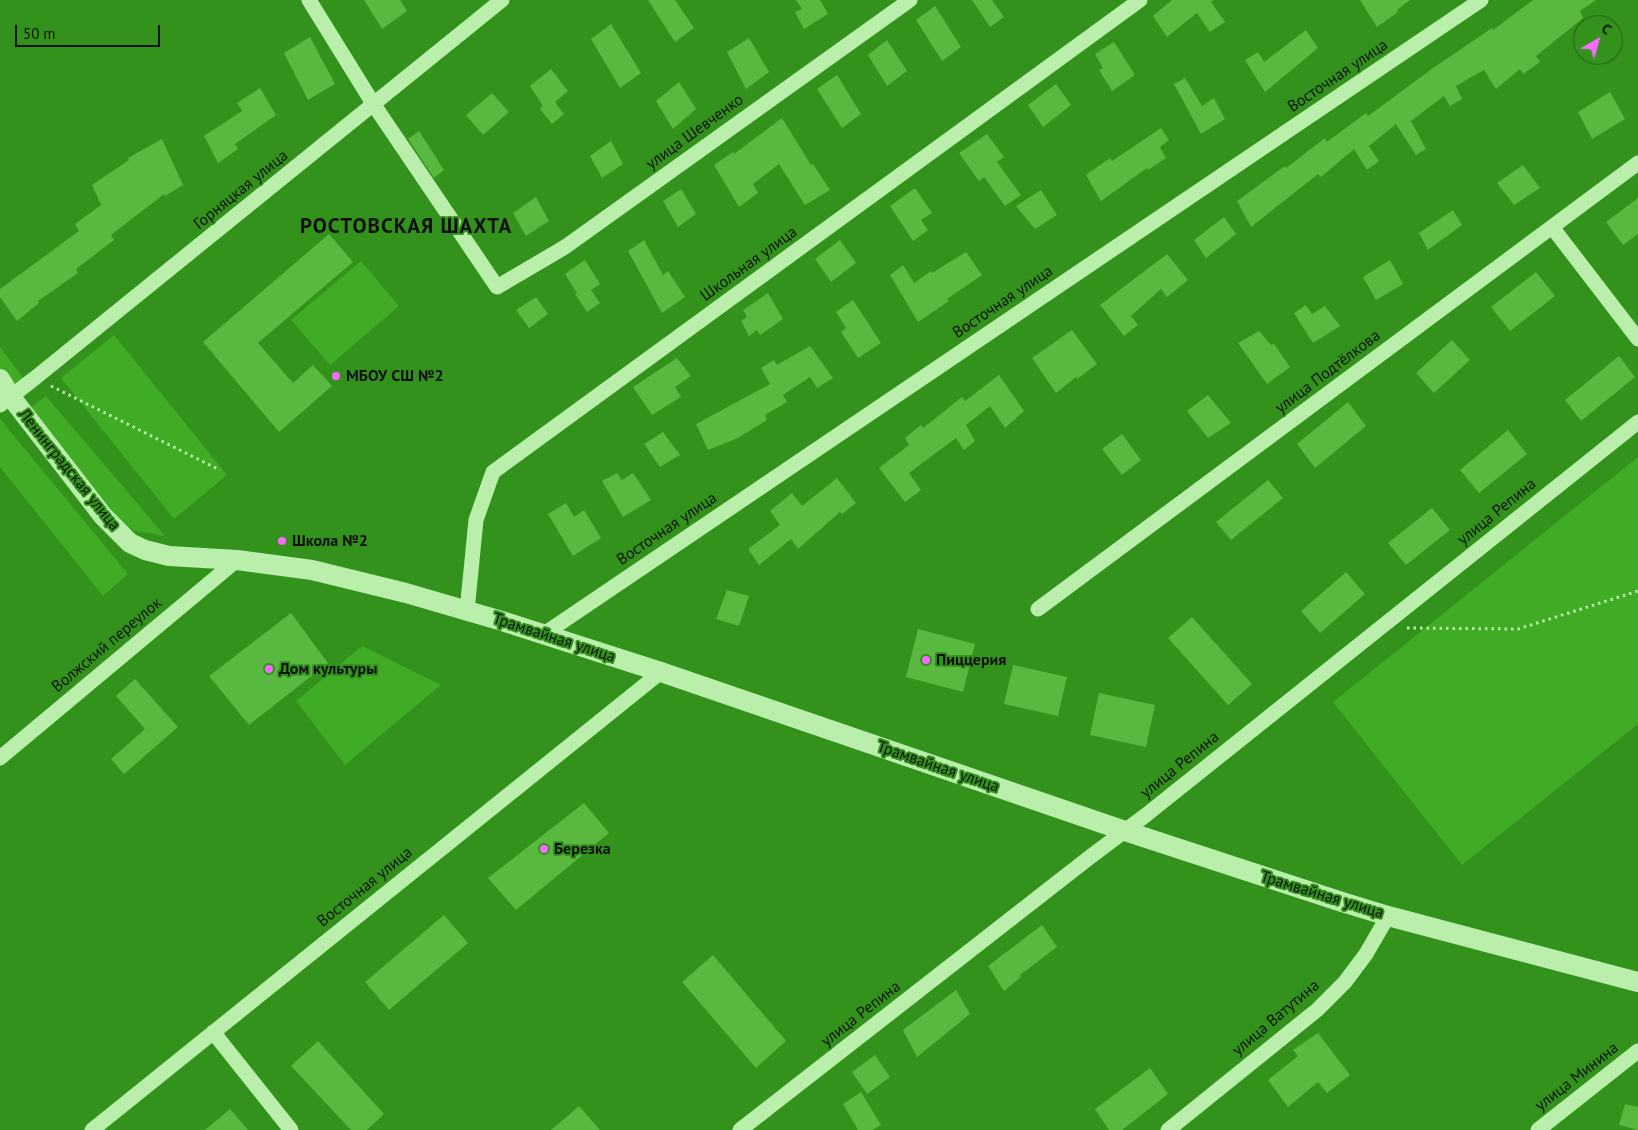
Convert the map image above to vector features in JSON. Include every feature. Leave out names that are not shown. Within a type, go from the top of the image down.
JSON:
[{"type":"street","points":[[309,0],[374,105]]},
{"type":"street","name":"Горняцкая улица","points":[[6,401],[502,0]]},
{"type":"street","name":"улица Шевченко","points":[[374,105],[497,287],[565,247],[910,0]]},
{"type":"street","name":"Школьная улица","points":[[467,610],[476,520],[493,472],[1140,0]]},
{"type":"street","name":"Восточная улица","points":[[544,634],[1481,0]]},
{"type":"street","name":"улица Подтёлкова","points":[[1038,609],[1638,163]]},
{"type":"street","points":[[1552,227],[1638,339]]},
{"type":"street","name":"Ленинградская улица","points":[[0,379],[6,401],[103,516],[130,543],[145,550],[170,556],[237,560]]},
{"type":"street","name":"улица Репина","points":[[740,1130],[1090,857],[1125,832],[1638,422]]},
{"type":"street","name":"Трамвайная улица","points":[[237,560],[312,570],[357,580],[467,610],[661,672],[1125,832],[1388,916],[1638,982]]},
{"type":"street","name":"Волжский переулок","points":[[0,758],[237,560]]},
{"type":"street","name":"Восточная улица","points":[[92,1130],[661,672]]},
{"type":"street","name":"улица Ватутина","points":[[1168,1130],[1317,1010],[1345,982],[1361,961],[1388,916]]},
{"type":"street","points":[[213,1032],[291,1130]]},
{"type":"street","name":"улица Минина","points":[[1538,1130],[1638,1051]]},
{"type":"path","points":[[35,378],[220,470]]},
{"type":"path","points":[[1380,628],[1518,629],[1638,591]]},
{"type":"green space","points":[[361,261],[399,306],[330,365],[291,320]]},
{"type":"green space","points":[[114,335],[227,475],[174,519],[61,378]]},
{"type":"green space","points":[[0,347],[25,380],[14,387],[0,369]]},
{"type":"green space","points":[[46,396],[165,536],[135,531],[114,516],[29,409]]},
{"type":"green space","points":[[0,419],[128,574],[103,596],[0,467]]},
{"type":"green space","points":[[1638,457],[1638,724],[1462,865],[1333,702]]},
{"type":"green space","points":[[362,646],[441,685],[345,765],[296,701]]},
{"type":"building","points":[[364,0],[400,0],[407,11],[382,29]]},
{"type":"building","points":[[648,0],[675,0],[694,28],[675,42]]},
{"type":"building","points":[[796,0],[820,0],[828,14],[804,29],[795,12],[802,9]]},
{"type":"building","points":[[972,0],[992,0],[1004,17],[990,27]]},
{"type":"building","points":[[1172,0],[1213,0],[1211,2],[1225,22],[1210,32],[1197,13],[1167,37],[1153,16]]},
{"type":"building","points":[[1360,0],[1410,0],[1397,10],[1398,12],[1377,27]]},
{"type":"building","points":[[1533,0],[1596,0],[1580,11],[1582,15],[1573,15],[1573,26],[1536,56],[1540,62],[1523,74],[1520,69],[1496,89],[1484,70],[1456,86],[1462,99],[1450,106],[1444,96],[1411,121],[1426,149],[1416,155],[1396,124],[1369,146],[1379,161],[1367,170],[1354,149],[1321,177],[1318,174],[1251,227],[1237,201],[1285,166],[1286,168],[1325,138],[1327,142],[1366,113],[1368,116],[1433,68],[1492,28],[1493,30]]},
{"type":"building","points":[[935,6],[961,47],[942,61],[916,20]]},
{"type":"building","points":[[611,24],[641,73],[620,88],[591,39]]},
{"type":"building","points":[[1306,30],[1318,48],[1265,92],[1245,60],[1258,52],[1264,62]]},
{"type":"building","points":[[310,37],[335,84],[308,100],[284,53]]},
{"type":"building","points":[[749,38],[769,72],[746,89],[727,52]]},
{"type":"building","points":[[887,40],[907,71],[887,86],[868,55]]},
{"type":"building","points":[[1114,42],[1135,75],[1112,91],[1099,70],[1103,68],[1095,54]]},
{"type":"building","points":[[551,69],[568,91],[555,102],[564,114],[552,124],[540,109],[543,106],[530,86]]},
{"type":"building","points":[[837,75],[861,114],[842,128],[817,89]]},
{"type":"building","points":[[1185,78],[1202,106],[1214,98],[1225,119],[1201,134],[1174,84]]},
{"type":"building","points":[[679,82],[696,109],[673,129],[656,101]]},
{"type":"building","points":[[1056,84],[1071,105],[1043,127],[1028,105]]},
{"type":"building","points":[[260,88],[276,115],[235,144],[238,149],[218,163],[204,136],[242,111],[237,103]]},
{"type":"building","points":[[1610,92],[1625,119],[1592,139],[1578,112]]},
{"type":"building","points":[[492,93],[509,112],[483,135],[466,115]]},
{"type":"building","points":[[782,118],[811,165],[813,164],[830,190],[805,205],[779,164],[753,184],[758,193],[739,207],[714,165],[733,152],[734,154]]},
{"type":"building","points":[[1161,128],[1169,140],[1160,147],[1166,158],[1148,170],[1147,168],[1101,201],[1086,175],[1110,158],[1112,161]]},
{"type":"building","points":[[419,131],[444,170],[434,178],[408,139]]},
{"type":"building","points":[[987,134],[1004,157],[997,162],[1021,195],[1005,206],[984,177],[979,181],[959,153]]},
{"type":"building","points":[[162,139],[183,185],[165,196],[164,194],[111,235],[114,240],[76,269],[78,273],[38,301],[39,303],[17,321],[0,297],[0,289],[79,231],[75,224],[101,205],[92,185],[129,160],[128,158]]},
{"type":"building","points":[[611,141],[623,164],[602,178],[590,156]]},
{"type":"building","points":[[1523,165],[1540,188],[1514,205],[1497,183]]},
{"type":"building","points":[[915,188],[932,213],[921,220],[928,230],[913,241],[890,206]]},
{"type":"building","points":[[681,189],[696,214],[678,227],[663,201]]},
{"type":"building","points":[[1041,190],[1057,215],[1035,229],[1016,206]]},
{"type":"building","points":[[536,197],[549,221],[526,236],[513,213]]},
{"type":"building","points":[[1638,198],[1638,234],[1623,245],[1606,222]]},
{"type":"building","points":[[1453,210],[1462,225],[1428,250],[1419,233]]},
{"type":"building","points":[[1224,217],[1236,234],[1206,258],[1194,240]]},
{"type":"building","points":[[329,234],[353,262],[258,343],[293,383],[313,365],[332,386],[279,432],[203,342]]},
{"type":"building","points":[[644,240],[663,275],[668,271],[685,297],[662,313],[628,251]]},
{"type":"building","points":[[840,240],[856,263],[831,282],[815,259]]},
{"type":"building","points":[[966,252],[982,275],[918,322],[890,275],[903,265],[914,283],[931,271],[932,273]]},
{"type":"building","points":[[1167,254],[1188,280],[1167,297],[1161,289],[1131,316],[1138,325],[1124,336],[1100,305]]},
{"type":"building","points":[[585,260],[600,284],[591,290],[600,303],[587,312],[565,274]]},
{"type":"building","points":[[1390,260],[1403,284],[1376,300],[1363,277]]},
{"type":"building","points":[[1536,272],[1555,296],[1510,331],[1491,307]]},
{"type":"building","points":[[768,293],[783,319],[760,335],[757,330],[749,336],[741,321],[747,317],[743,310]]},
{"type":"building","points":[[536,297],[548,314],[529,328],[516,310]]},
{"type":"building","points":[[853,300],[881,343],[858,358],[841,332],[846,328],[836,312]]},
{"type":"building","points":[[1306,305],[1312,314],[1325,306],[1340,326],[1313,343],[1294,313]]},
{"type":"building","points":[[1072,330],[1097,364],[1077,379],[1076,377],[1056,393],[1032,358]]},
{"type":"building","points":[[1259,331],[1271,345],[1274,344],[1290,367],[1267,384],[1238,343]]},
{"type":"building","points":[[1452,340],[1470,360],[1434,393],[1416,373]]},
{"type":"building","points":[[810,346],[833,378],[817,388],[810,377],[783,395],[787,402],[765,415],[767,420],[738,438],[708,450],[696,424],[770,384],[761,368],[774,360],[777,365]]},
{"type":"building","points":[[1619,356],[1635,377],[1581,421],[1565,400]]},
{"type":"building","points":[[677,358],[691,376],[675,387],[681,397],[652,415],[633,387]]},
{"type":"building","points":[[999,375],[1024,411],[1005,428],[990,406],[966,425],[975,441],[964,450],[956,438],[909,473],[921,490],[905,502],[879,468],[909,445],[905,438],[921,425],[923,428],[962,397],[965,401]]},
{"type":"building","points":[[1208,395],[1231,423],[1208,438],[1187,411]]},
{"type":"building","points":[[1348,402],[1366,426],[1315,468],[1297,444]]},
{"type":"building","points":[[1508,430],[1527,454],[1479,493],[1460,470]]},
{"type":"building","points":[[663,432],[680,455],[660,467],[644,444]]},
{"type":"building","points":[[1122,434],[1141,460],[1122,475],[1102,449]]},
{"type":"building","points":[[617,473],[622,480],[633,473],[651,500],[623,517],[602,481]]},
{"type":"building","points":[[837,478],[856,503],[842,514],[840,512],[798,549],[791,539],[759,565],[748,549],[780,525],[770,511],[792,493],[802,506]]},
{"type":"building","points":[[1268,480],[1283,498],[1231,540],[1216,522]]},
{"type":"building","points":[[566,503],[574,517],[584,510],[601,538],[573,556],[548,514]]},
{"type":"building","points":[[1432,508],[1450,530],[1406,565],[1388,543]]},
{"type":"building","points":[[1346,572],[1365,594],[1320,633],[1301,611]]},
{"type":"building","points":[[727,590],[749,596],[739,626],[716,619]]},
{"type":"building","name":"Дом культуры","points":[[291,613],[328,663],[249,725],[209,676]]},
{"type":"building","points":[[1192,617],[1252,684],[1228,705],[1168,638]]},
{"type":"building","points":[[918,629],[975,644],[963,692],[906,677]]},
{"type":"building","points":[[1013,665],[1067,677],[1058,716],[1004,704]]},
{"type":"building","points":[[135,679],[178,727],[124,774],[111,759],[145,729],[116,696]]},
{"type":"building","points":[[1099,693],[1155,705],[1146,747],[1090,735]]},
{"type":"building","points":[[584,803],[609,833],[516,910],[488,878]]},
{"type":"building","points":[[444,915],[468,943],[389,1010],[365,982]]},
{"type":"building","points":[[1042,925],[1057,947],[1020,975],[1021,977],[1004,991],[988,966]]},
{"type":"building","points":[[713,955],[786,1041],[756,1068],[682,982]]},
{"type":"building","points":[[956,990],[970,1014],[917,1057],[903,1030]]},
{"type":"building","points":[[1318,1033],[1350,1075],[1327,1093],[1318,1082],[1288,1107],[1268,1080],[1298,1056],[1293,1050]]},
{"type":"building","points":[[318,1041],[384,1114],[367,1130],[351,1130],[291,1066]]},
{"type":"building","points":[[875,1055],[890,1077],[867,1094],[852,1072]]},
{"type":"building","points":[[1150,1068],[1168,1094],[1122,1130],[1109,1130],[1095,1109]]},
{"type":"building","points":[[861,1092],[881,1125],[872,1130],[858,1130],[843,1104]]},
{"type":"building","points":[[1625,1104],[1638,1107],[1638,1130],[1619,1125]]},
{"type":"building","points":[[579,1106],[600,1130],[551,1130]]},
{"type":"building","points":[[230,1109],[248,1130],[205,1130]]},
{"type":"place","name":"МБОУ СШ №2","points":[[336,376]]},
{"type":"place","name":"Школа №2","points":[[282,541]]},
{"type":"place","name":"Пиццерия","points":[[926,660]]},
{"type":"place","name":"Дом культуры","points":[[269,669]]},
{"type":"place","name":"Березка","points":[[544,849]]},
{"type":"district","name":"РОСТОВСКАЯ ШАХТА","points":[[406,227]]}]
